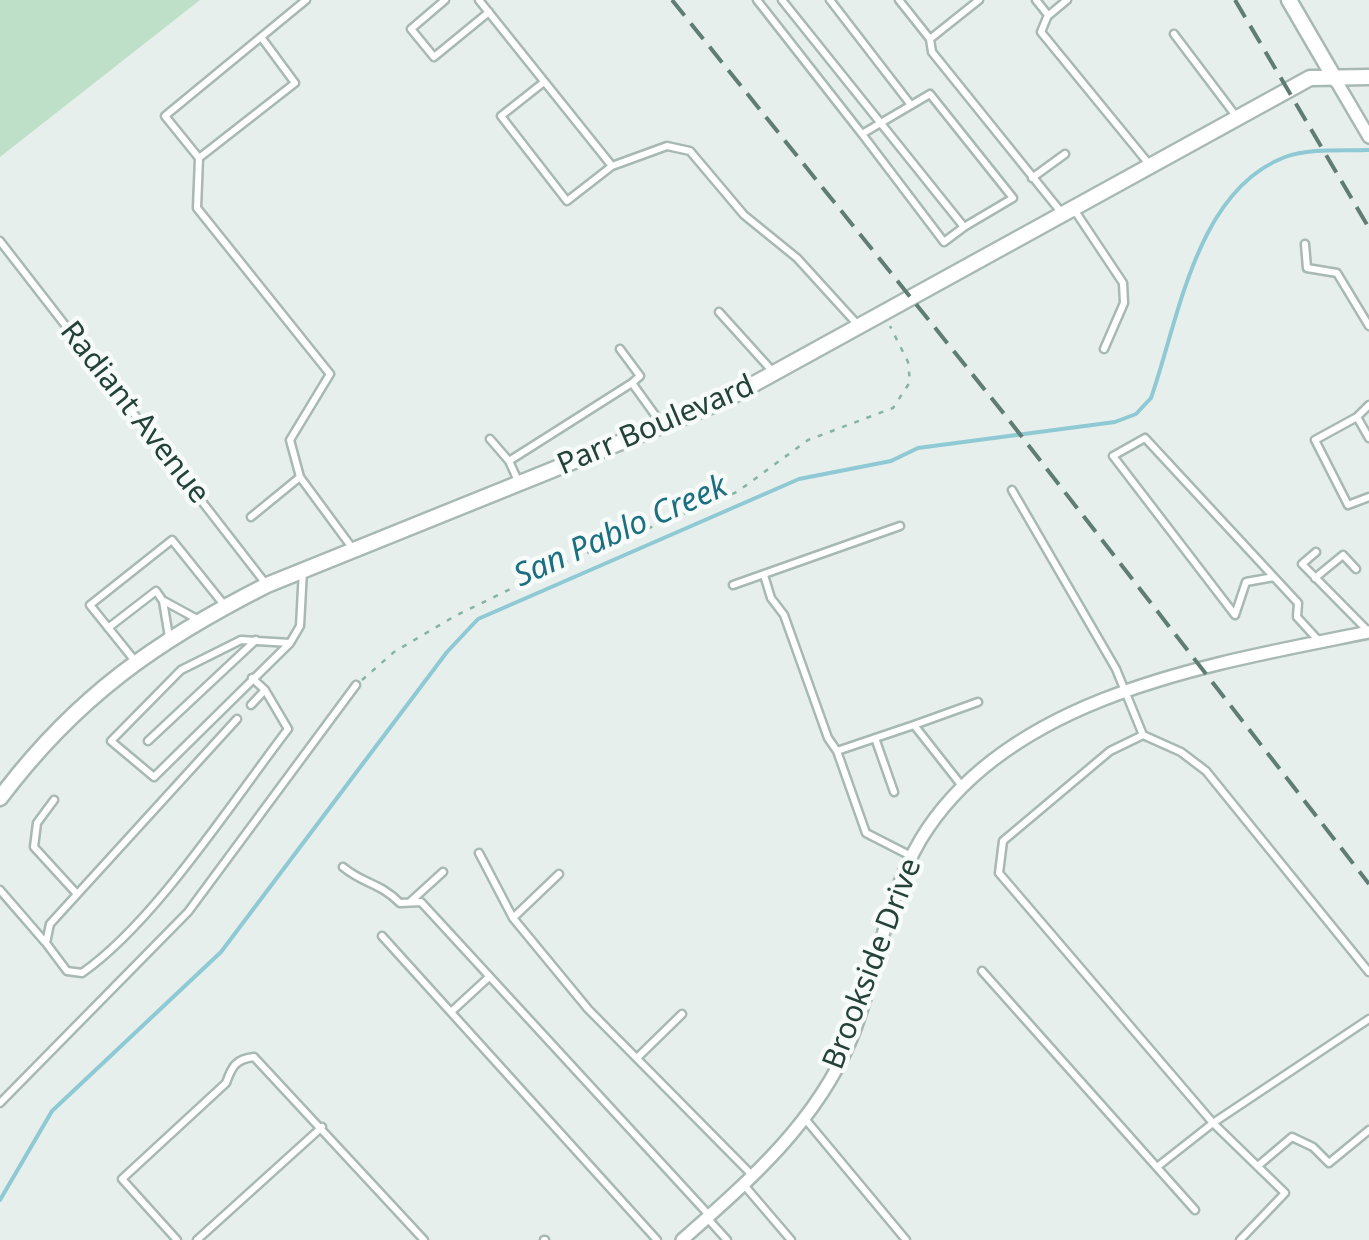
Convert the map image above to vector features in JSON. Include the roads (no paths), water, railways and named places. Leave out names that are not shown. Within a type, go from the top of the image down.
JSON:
[{"type":"street","points":[[1289,0],[1369,137]]},
{"type":"street","name":"Parr Boulevard","points":[[0,798],[64,721],[135,660],[224,606],[303,570],[664,428],[775,374],[1310,78],[1369,77]]},
{"type":"street","name":"Brookside Drive","points":[[682,1240],[749,1181],[806,1120],[852,1038],[892,902],[912,856],[962,786],[1010,745],[1037,730],[1128,694],[1207,665],[1369,632]]},
{"type":"lane","points":[[306,0],[165,116],[199,158],[197,208],[330,374],[290,440],[300,477],[354,550]]},
{"type":"lane","points":[[445,0],[411,28],[434,57],[489,12]]},
{"type":"lane","points":[[479,0],[612,166]]},
{"type":"lane","points":[[757,0],[944,242],[1013,198],[930,94],[862,134]]},
{"type":"lane","points":[[782,0],[964,227]]},
{"type":"lane","points":[[830,0],[911,105]]},
{"type":"lane","points":[[899,0],[930,39],[932,52],[1032,178],[1067,210],[1123,283],[1124,302],[1104,349]]},
{"type":"lane","points":[[930,39],[979,0]]},
{"type":"lane","points":[[1036,0],[1048,15]]},
{"type":"lane","points":[[1067,0],[1048,15],[1041,32],[1150,165]]},
{"type":"lane","points":[[1174,34],[1237,117]]},
{"type":"lane","points":[[199,158],[295,82],[262,37]]},
{"type":"lane","points":[[544,82],[501,116],[567,201],[612,166],[666,146],[690,151],[744,214],[798,258],[859,326]]},
{"type":"lane","points":[[1032,178],[1065,154]]},
{"type":"lane","name":"Radiant Avenue","points":[[0,240],[267,585]]},
{"type":"lane","points":[[1305,244],[1307,268],[1336,274],[1369,326]]},
{"type":"lane","points":[[719,312],[775,374]]},
{"type":"lane","points":[[509,461],[640,376],[620,349]]},
{"type":"lane","points":[[632,382],[664,428]]},
{"type":"lane","points":[[1369,406],[1358,417],[1315,440],[1348,505],[1369,498]]},
{"type":"lane","points":[[1358,417],[1369,438]]},
{"type":"lane","points":[[1274,578],[1246,582],[1235,615],[1112,456],[1146,438],[1298,604],[1297,617],[1320,642]]},
{"type":"lane","points":[[490,439],[509,461],[519,483]]},
{"type":"lane","points":[[251,517],[300,477]]},
{"type":"lane","points":[[1012,490],[1128,694],[1143,735],[1181,752],[1206,771],[1369,972]]},
{"type":"lane","points":[[733,585],[900,526]]},
{"type":"lane","points":[[135,660],[90,605],[172,540],[224,606]]},
{"type":"lane","points":[[1316,552],[1302,564],[1369,632]]},
{"type":"lane","points":[[1315,578],[1342,554],[1356,569]]},
{"type":"lane","points":[[290,643],[241,640],[181,670],[112,741],[154,777],[290,643],[300,626],[303,570]]},
{"type":"lane","points":[[764,575],[771,598],[784,615],[866,833],[912,856]]},
{"type":"lane","points":[[108,628],[156,591],[163,600],[199,620]]},
{"type":"lane","points":[[163,600],[169,638]]},
{"type":"lane","points":[[148,741],[257,639]]},
{"type":"lane","points":[[0,890],[67,971],[82,973],[98,962],[172,882],[288,729],[265,690],[252,678]]},
{"type":"lane","points":[[0,1103],[188,912],[356,685]]},
{"type":"lane","points":[[251,705],[265,690]]},
{"type":"lane","points":[[837,751],[978,702]]},
{"type":"lane","points":[[46,943],[50,924],[237,720]]},
{"type":"lane","points":[[914,725],[962,786]]},
{"type":"lane","points":[[1143,735],[1110,751],[1004,841],[998,873],[1213,1123],[1285,1193],[1240,1240]]},
{"type":"lane","points":[[875,738],[894,792]]},
{"type":"lane","points":[[54,800],[38,824],[34,847],[77,894]]},
{"type":"lane","points":[[479,853],[512,918],[588,1009],[749,1181],[791,1240]]},
{"type":"lane","points":[[343,868],[358,880],[382,886],[400,904],[420,902],[727,1240]]},
{"type":"lane","points":[[409,903],[442,872]]},
{"type":"lane","points":[[512,918],[559,874]]},
{"type":"lane","points":[[382,936],[657,1240]]},
{"type":"lane","points":[[982,971],[1196,1210]]},
{"type":"lane","points":[[451,1012],[489,976]]},
{"type":"lane","points":[[637,1058],[682,1014]]},
{"type":"lane","points":[[1156,1167],[1213,1123],[1369,1019]]},
{"type":"lane","points":[[177,1240],[122,1179],[226,1083],[232,1067],[242,1058],[254,1057],[424,1240]]},
{"type":"lane","points":[[806,1120],[906,1240]]},
{"type":"lane","points":[[197,1240],[322,1127]]},
{"type":"lane","points":[[1259,1166],[1292,1137],[1313,1147],[1329,1164],[1369,1130]]},
{"type":"waterway","name":"San Pablo Creek","points":[[0,1200],[52,1111],[221,952],[447,652],[478,619],[799,479],[891,461],[918,448],[1115,422],[1136,414],[1151,398],[1195,260],[1230,198],[1255,174],[1285,157],[1315,151],[1369,150]]},
{"type":"railway","points":[[672,0],[1005,415],[1369,884]]},
{"type":"railway","points":[[1235,0],[1369,228]]}]
